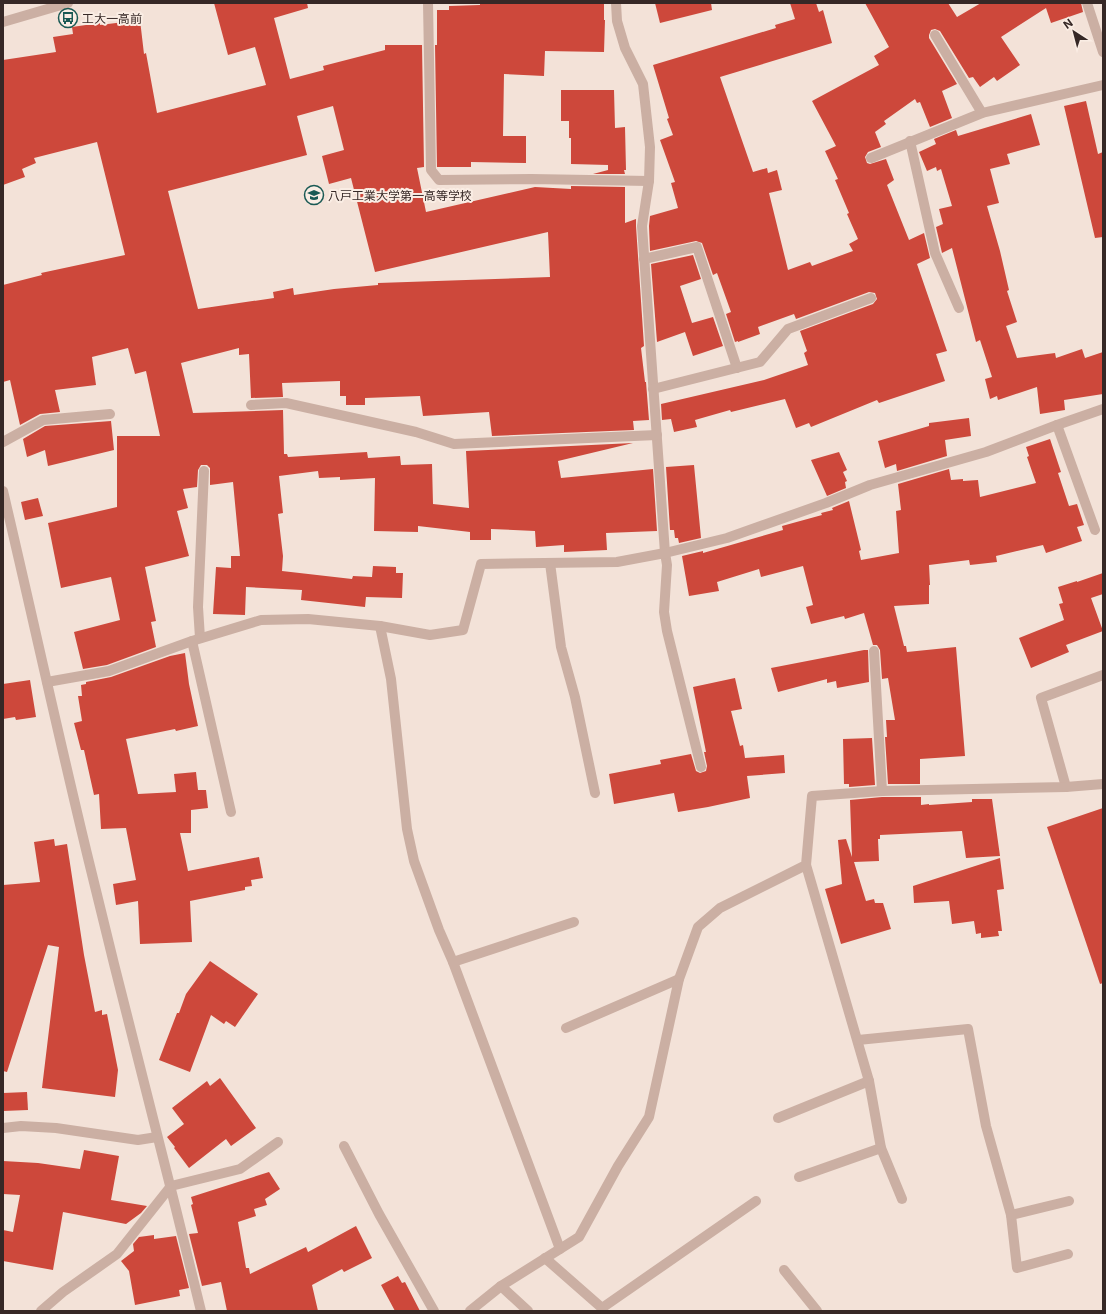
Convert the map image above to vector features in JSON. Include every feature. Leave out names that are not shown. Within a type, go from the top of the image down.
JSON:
[{"type":"street","points":[[3,22],[68,3]]},
{"type":"street","points":[[428,3],[431,170],[439,180],[531,179],[649,181]]},
{"type":"street","points":[[616,3],[618,22],[625,48],[643,84],[650,147],[649,181],[642,226],[667,565],[664,612],[667,631],[701,767]]},
{"type":"street","points":[[1087,3],[1103,52]]},
{"type":"street","points":[[935,35],[982,112]]},
{"type":"street","points":[[871,158],[982,112],[1103,86]]},
{"type":"street","points":[[910,141],[935,253],[959,308]]},
{"type":"street","points":[[644,259],[697,247],[738,368]]},
{"type":"street","points":[[654,389],[760,362],[788,329],[871,298]]},
{"type":"street","points":[[251,405],[286,403],[416,432],[454,444],[657,435]]},
{"type":"street","points":[[47,682],[110,671],[196,640],[261,620],[308,619],[380,626],[430,635],[463,630],[481,564],[617,562],[665,553],[727,538],[826,504],[870,485],[986,452],[1103,409]]},
{"type":"street","points":[[3,442],[43,420],[110,414]]},
{"type":"street","points":[[1057,425],[1095,530]]},
{"type":"street","points":[[204,471],[196,640],[231,812]]},
{"type":"street","points":[[3,490],[89,863],[157,1137],[171,1186],[201,1311]]},
{"type":"street","points":[[550,563],[561,647],[575,697],[595,793]]},
{"type":"street","points":[[380,626],[391,679],[407,829],[414,861],[560,1249]]},
{"type":"street","points":[[874,651],[882,791]]},
{"type":"street","points":[[1066,787],[1041,698],[1103,675]]},
{"type":"street","points":[[902,1199],[881,1148],[869,1081],[806,865],[812,796],[882,791],[1066,787],[1103,784]]},
{"type":"street","points":[[470,1311],[501,1286],[579,1237],[618,1166],[649,1117],[679,980],[698,927],[720,908],[806,865]]},
{"type":"street","points":[[453,962],[574,922]]},
{"type":"street","points":[[566,1028],[679,980]]},
{"type":"street","points":[[858,1040],[968,1029],[986,1126],[1011,1215],[1017,1268],[1068,1254]]},
{"type":"street","points":[[778,1118],[869,1081]]},
{"type":"street","points":[[3,1128],[21,1126],[49,1128],[138,1140],[157,1137]]},
{"type":"street","points":[[41,1311],[63,1292],[117,1254],[171,1186],[240,1169],[278,1142]]},
{"type":"street","points":[[344,1146],[379,1214],[434,1311]]},
{"type":"street","points":[[799,1178],[881,1148]]},
{"type":"street","points":[[545,1258],[602,1308],[756,1201]]},
{"type":"street","points":[[1011,1215],[1069,1201]]},
{"type":"street","points":[[784,1270],[817,1311]]},
{"type":"street","points":[[501,1286],[528,1311]]},
{"type":"building","points":[[214,3],[307,3],[308,8],[274,18],[290,79],[324,70],[323,66],[385,50],[385,45],[422,45],[424,167],[417,168],[426,212],[535,187],[571,189],[571,186],[625,187],[625,223],[636,219],[644,346],[641,348],[646,382],[649,420],[633,421],[634,430],[492,436],[489,412],[423,416],[420,396],[365,398],[365,405],[346,405],[346,396],[340,396],[340,381],[282,383],[283,397],[251,398],[249,354],[239,355],[239,348],[181,363],[193,413],[283,410],[284,454],[287,454],[288,457],[367,452],[368,458],[400,456],[401,465],[432,464],[433,504],[469,508],[466,451],[633,443],[558,461],[561,478],[653,469],[657,531],[606,533],[607,550],[564,552],[564,545],[536,547],[535,531],[491,529],[491,540],[470,540],[470,532],[418,526],[418,532],[374,531],[375,478],[340,480],[340,477],[319,478],[318,471],[279,476],[283,513],[278,514],[283,556],[282,571],[352,579],[353,576],[372,577],[373,566],[396,567],[396,573],[403,573],[402,598],[366,597],[365,607],[301,600],[302,590],[246,587],[245,615],[213,614],[216,567],[231,568],[231,556],[240,556],[233,482],[210,485],[210,468],[207,465],[201,465],[198,470],[197,487],[183,489],[188,508],[177,511],[189,556],[145,567],[156,621],[151,622],[156,647],[107,665],[83,669],[74,632],[120,620],[111,577],[61,588],[48,523],[117,507],[117,436],[160,436],[146,371],[135,374],[128,348],[92,357],[96,385],[55,390],[60,412],[40,414],[20,425],[10,380],[3,382],[3,285],[42,275],[41,273],[125,255],[97,142],[34,158],[36,163],[22,169],[25,177],[3,185],[3,60],[56,52],[53,37],[73,34],[72,27],[140,20],[144,54],[146,53],[157,113],[266,85],[255,47],[228,55]],"holes":[[[333,106],[344,150],[322,156],[329,184],[351,178],[375,272],[548,232],[550,277],[378,283],[378,285],[334,289],[294,295],[293,288],[273,292],[274,298],[198,309],[168,191],[307,155],[297,116]]]},
{"type":"building","points":[[480,3],[604,3],[604,52],[545,51],[544,76],[504,74],[503,136],[526,136],[526,163],[471,162],[471,167],[437,167],[435,45],[437,45],[437,10],[449,10],[449,6],[480,5]]},
{"type":"building","points":[[655,3],[711,3],[712,10],[660,23]]},
{"type":"building","points":[[790,3],[816,3],[819,12],[823,10],[832,43],[720,77],[753,172],[767,168],[768,173],[777,170],[782,190],[769,193],[788,270],[810,262],[812,266],[853,251],[849,244],[858,239],[835,180],[838,179],[825,151],[836,146],[812,101],[879,65],[874,56],[889,47],[865,3],[948,3],[957,17],[981,3],[1081,3],[1083,12],[1051,23],[1046,8],[1001,37],[1020,65],[997,81],[994,77],[980,87],[973,77],[969,78],[940,31],[935,29],[931,30],[929,38],[957,84],[942,91],[952,118],[930,127],[920,102],[917,103],[915,99],[884,121],[886,124],[875,132],[881,147],[868,152],[865,157],[867,163],[870,164],[886,159],[894,180],[887,185],[909,240],[924,233],[930,258],[917,264],[947,351],[936,354],[945,381],[879,403],[877,400],[811,427],[809,423],[796,428],[785,399],[731,412],[730,410],[695,420],[697,427],[674,432],[671,419],[662,420],[661,404],[764,380],[808,365],[804,353],[807,351],[800,331],[873,304],[877,299],[875,293],[869,292],[796,319],[794,314],[758,327],[760,334],[735,342],[726,314],[731,312],[717,273],[713,275],[702,243],[696,241],[650,251],[650,216],[678,208],[671,183],[675,182],[660,140],[673,135],[667,119],[669,118],[653,65],[776,28],[775,25],[795,19]]},
{"type":"building","points":[[561,90],[614,90],[615,128],[625,127],[625,174],[593,174],[608,170],[608,165],[571,164],[571,138],[569,138],[569,121],[561,121]]},
{"type":"building","points":[[1086,101],[1098,154],[1103,152],[1103,237],[1095,238],[1064,106]]},
{"type":"building","points":[[1031,114],[1040,145],[1007,154],[1010,164],[990,169],[999,203],[987,206],[1000,251],[1009,290],[1007,291],[1017,322],[1006,326],[1017,358],[1055,353],[1056,358],[1082,349],[1085,358],[1103,352],[1103,394],[1064,400],[1065,410],[1040,414],[1037,387],[998,400],[997,396],[990,399],[985,379],[992,377],[980,340],[976,342],[952,248],[942,253],[936,227],[943,224],[939,209],[952,206],[941,169],[937,171],[936,167],[927,171],[919,152],[936,144],[934,139],[956,130],[958,136]]},
{"type":"building","points":[[693,255],[701,279],[680,286],[692,323],[713,317],[723,346],[693,356],[685,332],[657,342],[651,264]]},
{"type":"building","points":[[969,418],[971,436],[945,440],[947,456],[897,471],[896,464],[885,468],[878,441],[929,426],[929,423]]},
{"type":"building","points":[[111,421],[114,450],[48,466],[45,450],[27,457],[23,439],[45,426]]},
{"type":"building","points":[[1050,439],[1061,472],[1058,473],[1069,506],[1077,504],[1084,525],[1077,527],[1082,541],[1046,553],[1043,545],[996,556],[997,562],[970,565],[969,560],[929,565],[929,604],[894,606],[904,646],[906,646],[907,652],[956,647],[965,756],[920,759],[920,784],[888,784],[885,737],[887,737],[886,720],[895,720],[888,678],[882,679],[880,650],[877,645],[873,645],[864,613],[845,619],[844,616],[811,624],[806,607],[813,605],[803,566],[761,577],[759,569],[717,582],[719,591],[689,596],[682,556],[703,551],[703,553],[783,530],[782,526],[822,515],[821,513],[833,510],[832,508],[849,501],[861,550],[859,551],[861,560],[899,553],[896,511],[901,510],[898,484],[949,469],[951,480],[978,480],[980,497],[1036,483],[1027,457],[1029,456],[1026,447]]},
{"type":"building","points":[[839,452],[847,470],[843,472],[847,481],[845,482],[846,488],[827,496],[811,460]]},
{"type":"building","points":[[694,465],[701,538],[679,543],[678,538],[675,538],[674,530],[670,530],[666,467]]},
{"type":"building","points":[[38,498],[43,516],[25,520],[21,502]]},
{"type":"building","points":[[1103,573],[1103,594],[1091,598],[1103,631],[1066,645],[1069,652],[1031,668],[1019,638],[1064,620],[1059,604],[1063,603],[1058,587]]},
{"type":"building","points":[[868,650],[869,682],[837,688],[836,681],[827,683],[827,679],[778,692],[771,668]]},
{"type":"building","points":[[185,653],[189,684],[198,726],[126,739],[138,794],[176,792],[174,774],[196,772],[198,790],[206,790],[208,808],[191,810],[191,833],[180,833],[188,871],[259,857],[263,878],[251,880],[252,886],[245,887],[245,890],[190,901],[192,942],[140,944],[138,901],[116,905],[113,884],[136,880],[126,828],[101,829],[99,794],[94,795],[84,750],[81,750],[74,723],[82,721],[78,696],[82,696],[81,685],[86,684],[86,682],[111,677],[170,656]]},
{"type":"building","points":[[735,678],[742,709],[731,711],[740,746],[743,745],[745,758],[784,755],[785,773],[747,776],[750,798],[708,807],[678,812],[674,793],[614,804],[609,774],[661,764],[660,760],[691,754],[696,771],[700,773],[706,771],[707,766],[704,752],[706,752],[693,687]]},
{"type":"building","points":[[30,680],[36,717],[16,720],[15,717],[3,719],[3,684]]},
{"type":"building","points":[[872,738],[875,785],[849,787],[849,784],[844,784],[843,739]]},
{"type":"building","points":[[882,797],[921,797],[921,805],[972,802],[972,799],[992,799],[1000,856],[966,858],[962,831],[880,835],[880,839],[878,839],[879,861],[854,862],[866,901],[874,899],[875,903],[883,903],[891,929],[841,944],[825,889],[842,884],[838,840],[846,839],[852,857],[850,800]]},
{"type":"building","points":[[1103,808],[1103,983],[1100,984],[1047,827]]},
{"type":"building","points":[[54,839],[55,846],[67,844],[84,955],[95,1012],[102,1010],[102,1015],[107,1014],[118,1070],[115,1097],[42,1088],[59,947],[48,945],[7,1072],[3,1071],[3,885],[40,882],[34,842]]},
{"type":"building","points":[[1000,858],[1004,889],[997,890],[1002,931],[998,931],[999,936],[981,938],[981,933],[976,934],[974,921],[952,924],[949,901],[914,903],[913,886]]},
{"type":"building","points":[[210,961],[258,994],[235,1027],[226,1021],[224,1024],[211,1015],[190,1072],[159,1060],[186,994]]},
{"type":"building","points":[[220,1078],[256,1128],[231,1146],[226,1139],[189,1168],[167,1137],[184,1124],[172,1108],[207,1081],[210,1086]]},
{"type":"building","points":[[27,1092],[28,1110],[3,1111],[3,1093]]},
{"type":"building","points":[[84,1150],[119,1156],[111,1200],[147,1206],[141,1213],[126,1224],[63,1212],[53,1270],[3,1261],[3,1230],[13,1232],[20,1195],[3,1194],[3,1161],[38,1163],[80,1169]]},
{"type":"building","points":[[269,1172],[280,1189],[265,1199],[267,1205],[254,1209],[256,1216],[238,1222],[246,1268],[249,1268],[250,1274],[306,1247],[308,1252],[356,1226],[372,1258],[344,1272],[342,1269],[312,1285],[318,1311],[227,1311],[221,1282],[202,1286],[189,1234],[198,1233],[191,1205],[193,1204],[191,1197]]},
{"type":"building","points":[[154,1235],[154,1239],[176,1236],[189,1288],[179,1290],[180,1296],[135,1305],[129,1271],[121,1261],[134,1251],[133,1244],[139,1237]]},
{"type":"building","points":[[398,1276],[402,1283],[405,1282],[420,1311],[395,1311],[381,1285]]},
{"type":"place","name":"工大一高前","points":[[68,18]]},
{"type":"place","name":"八戸工業大学第一高等学校","points":[[314,195]]}]
